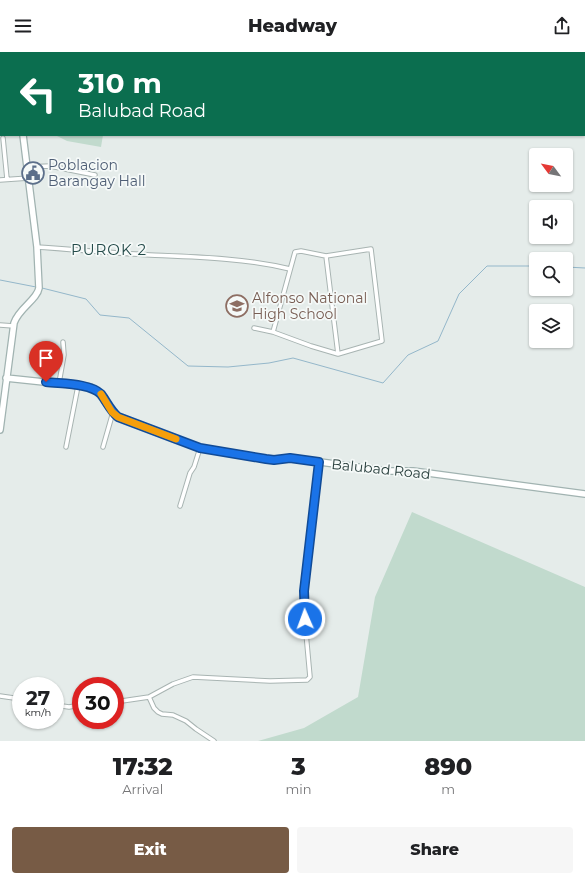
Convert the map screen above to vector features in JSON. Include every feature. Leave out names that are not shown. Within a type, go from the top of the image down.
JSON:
[{"type":"street","points":[[0,429],[14,326],[18,313],[37,294],[39,288],[37,247],[23,136]]},
{"type":"street","points":[[3,138],[7,179]]},
{"type":"street","points":[[28,167],[50,166],[95,175]]},
{"type":"street","points":[[0,180],[29,178]]},
{"type":"street","points":[[37,247],[102,253],[218,259],[268,264],[290,269]]},
{"type":"street","points":[[254,328],[273,332],[338,354],[382,341],[370,249],[326,256],[298,251],[294,255],[273,332]]},
{"type":"street","points":[[326,256],[338,354]]},
{"type":"street","points":[[0,325],[14,326]]},
{"type":"street","points":[[59,384],[64,355],[63,342]]},
{"type":"street","name":"Balubad Road","points":[[6,378],[91,387],[100,394],[112,412],[125,420],[145,426],[200,448],[274,460],[290,458],[388,471],[413,471],[585,494]]},
{"type":"street","points":[[66,447],[78,386]]},
{"type":"street","points":[[103,447],[112,412]]},
{"type":"street","points":[[180,506],[190,473],[194,467],[200,448]]},
{"type":"street","points":[[124,701],[149,697],[173,684],[193,677],[307,680],[310,677],[304,591],[319,462]]},
{"type":"street","points":[[0,696],[12,698]]},
{"type":"street","points":[[149,697],[154,708],[158,712],[173,715],[186,720],[214,741]]},
{"type":"green space","points":[[57,136],[103,136],[101,147],[67,141]]},
{"type":"green space","points":[[412,512],[585,587],[585,741],[258,741],[304,728],[358,697],[375,597]]},
{"type":"waterway","points":[[42,288],[86,299],[100,315],[129,318],[188,366],[228,367],[269,363],[293,358],[383,383],[408,355],[438,341],[459,294],[487,266],[529,266]]},
{"type":"waterway","points":[[573,267],[585,268]]},
{"type":"waterway","points":[[0,280],[36,287]]},
{"type":"slow traffic","points":[[101,394],[112,412],[118,417],[176,439]]},
{"type":"place","name":"Poblacion Barangay Hall","points":[[33,173]]},
{"type":"place","name":"Alfonso National High School","points":[[237,306]]},
{"type":"district","name":"PUROK 2","points":[[109,249]]},
{"type":"route","points":[[46,382],[91,387],[100,394],[112,412],[118,417],[210,451],[234,453],[274,460],[290,458],[319,462],[317,491],[304,591],[305,619]]}]
